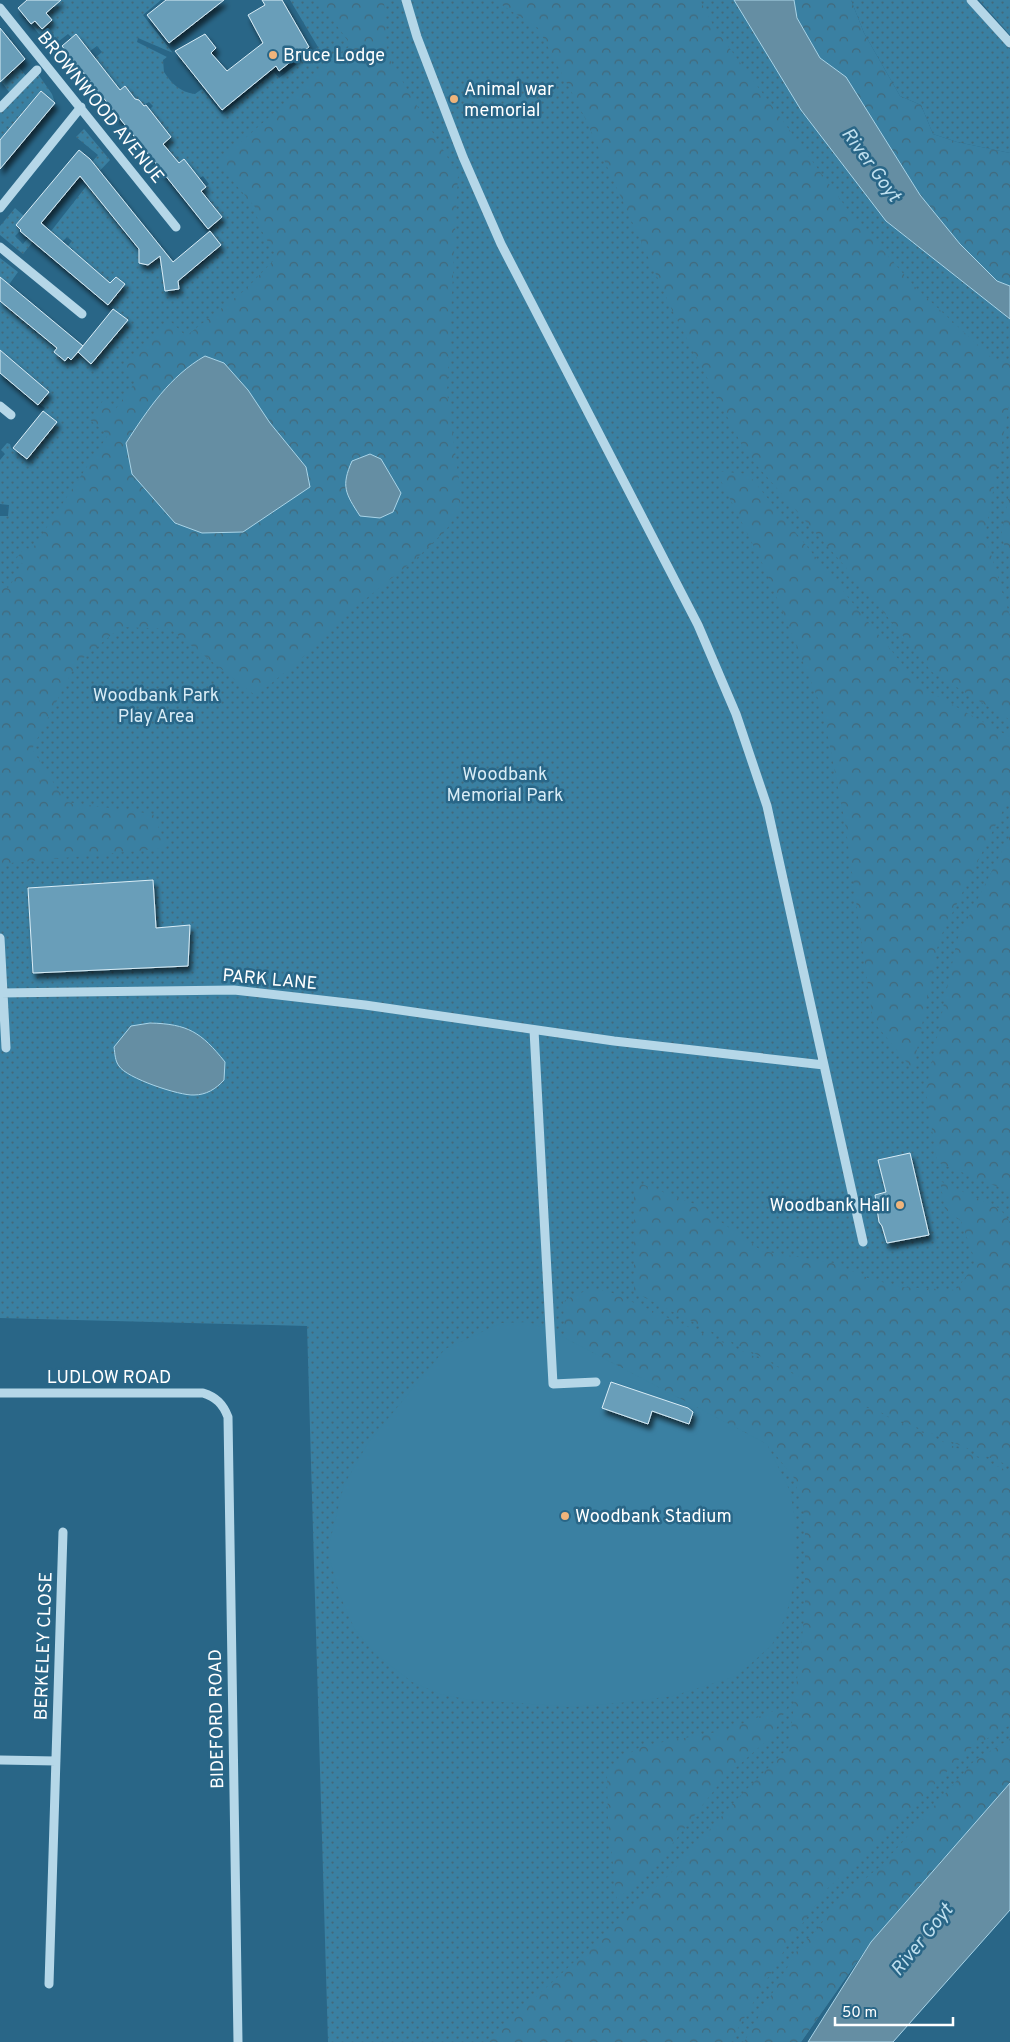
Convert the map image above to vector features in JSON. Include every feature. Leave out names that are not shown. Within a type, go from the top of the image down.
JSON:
[{"type":"street","points":[[406,0],[417,36],[463,157],[501,244],[698,625],[736,714],[767,806],[863,1242]]},
{"type":"street","points":[[971,0],[1010,43]]},
{"type":"street","name":"BROWNWOOD AVENUE","points":[[0,8],[176,227]]},
{"type":"street","points":[[0,108],[37,70]]},
{"type":"street","points":[[0,208],[81,107]]},
{"type":"street","points":[[0,247],[82,314]]},
{"type":"street","points":[[0,406],[11,415]]},
{"type":"street","points":[[0,938],[6,1048]]},
{"type":"street","name":"PARK LANE","points":[[2,993],[234,990],[365,1005],[614,1041],[824,1065]]},
{"type":"street","points":[[534,1030],[553,1384],[596,1382]]},
{"type":"street","name":"LUDLOW ROAD","points":[[0,1393],[203,1393],[217,1399]]},
{"type":"street","name":"BIDEFORD ROAD","points":[[217,1399],[228,1417],[238,2042]]},
{"type":"street","name":"BERKELEY CLOSE","points":[[49,1984],[63,1532]]},
{"type":"street","points":[[0,1760],[56,1761]]},
{"type":"green space","name":"Woodbank Memorial Park","points":[[44,0],[51,9],[61,0],[161,0],[143,15],[173,53],[138,38],[137,42],[167,57],[163,60],[164,72],[177,87],[195,94],[202,89],[222,114],[274,72],[279,78],[318,47],[290,0],[734,0],[801,110],[886,221],[1010,319],[1010,1783],[871,1942],[801,2042],[328,2042],[307,1326],[0,1318],[0,516],[8,516],[9,505],[0,504],[0,460],[5,454],[1,450],[7,443],[27,459],[57,422],[43,411],[45,408],[39,404],[49,392],[0,350],[0,301],[35,330],[35,333],[37,332],[56,348],[54,352],[64,361],[68,357],[71,360],[81,350],[88,352],[84,357],[91,364],[127,320],[108,305],[125,284],[116,277],[110,283],[73,249],[67,247],[72,241],[67,237],[62,242],[41,244],[88,184],[134,246],[144,254],[139,258],[141,264],[148,260],[151,263],[160,256],[166,291],[179,289],[176,270],[184,276],[204,262],[221,245],[211,232],[214,224],[222,217],[203,191],[201,191],[209,184],[203,176],[200,178],[194,172],[189,176],[184,159],[179,163],[163,143],[171,137],[148,111],[153,106],[149,102],[141,106],[139,100],[131,103],[130,93],[125,86],[120,90],[95,58],[102,52],[97,46],[90,51],[76,35],[72,38],[68,34],[50,48],[31,24],[35,21],[42,29],[52,20],[46,12]]},
{"type":"green space","points":[[318,0],[384,0],[387,55],[458,175],[447,392],[460,489],[460,510],[446,530],[418,557],[332,626],[302,658],[256,696],[170,629],[121,627],[76,664],[32,749],[66,802],[153,814],[167,848],[0,864],[0,581],[8,588],[24,565],[16,559],[25,547],[31,551],[108,435],[90,420],[104,399],[115,410],[136,381],[122,370],[170,321],[186,336],[245,290],[275,259],[275,254],[259,226],[255,207],[217,163],[351,45]],"holes":[[[248,390],[270,423],[306,467],[310,487],[243,532],[202,533],[154,498],[132,474]]]},
{"type":"green space","points":[[494,0],[700,0],[714,27],[851,214],[915,287],[994,360],[1010,362],[1010,400],[985,535],[1010,616],[1010,720],[932,672],[869,594],[746,453],[673,312],[585,118],[538,28]]},
{"type":"green space","points":[[794,0],[851,0],[864,33],[900,96],[921,105],[933,134],[957,142],[1010,153],[1010,286],[997,281],[960,244],[920,195],[846,77],[820,58],[797,18]]},
{"type":"green space","points":[[851,0],[966,0],[1010,49],[1010,153],[957,142],[933,134],[921,105],[900,96],[864,33]]},
{"type":"green space","points":[[979,0],[1010,0],[1010,35]]},
{"type":"green space","points":[[11,40],[24,58],[17,65],[27,77],[10,93],[0,80],[0,75],[8,43]]},
{"type":"green space","points":[[38,74],[52,94],[55,103],[41,91],[0,140],[0,113]]},
{"type":"green space","points":[[84,129],[110,160],[93,178],[85,170],[98,155],[76,137]]},
{"type":"green space","points":[[15,208],[24,216],[16,225],[21,230],[15,236],[23,244],[37,227],[42,231],[23,254],[0,235],[0,226]]},
{"type":"green space","points":[[0,258],[18,272],[0,297]]},
{"type":"green space","points":[[716,471],[748,474],[921,687],[1010,737],[1010,796],[939,940],[913,1070],[873,1021],[845,823],[823,711],[765,569]]},
{"type":"green space","points":[[1010,489],[1010,560],[1001,536]]},
{"type":"green space","points":[[1010,835],[1010,1192],[937,1162],[926,1091],[957,940]]},
{"type":"green space","points":[[634,1181],[697,1205],[762,1251],[834,1263],[870,1279],[902,1287],[956,1290],[976,1263],[961,1221],[945,1209],[940,1181],[1000,1209],[1010,1222],[1010,1466],[846,1398],[1010,1472],[1010,1725],[968,1750],[876,1844],[827,1889],[788,1944],[730,2042],[487,2042],[670,1874],[738,1798],[789,1747],[805,1611],[805,1518],[794,1478],[767,1444],[565,1338],[563,1302],[586,1291],[610,1292],[807,1380],[634,1292]]},
{"type":"green space","name":"Woodbank Stadium","points":[[529,1322],[565,1338],[767,1444],[790,1491],[796,1524],[796,1575],[786,1616],[772,1645],[737,1676],[673,1696],[619,1703],[571,1707],[465,1699],[440,1694],[412,1682],[374,1653],[354,1628],[339,1593],[329,1556],[329,1545],[344,1485],[368,1443],[445,1349],[501,1323]]},
{"type":"green space","points":[[788,1705],[773,1735],[723,1779],[663,1856],[617,1900],[608,1819],[607,1775],[620,1759],[642,1746],[727,1730]]},
{"type":"green space","points":[[1010,1739],[1010,1783],[871,1942],[801,2042],[744,2042],[798,1949],[816,1931],[837,1902],[882,1865],[975,1760]]},
{"type":"water","name":"River Goyt","points":[[734,0],[794,0],[797,18],[820,58],[846,77],[920,195],[960,244],[997,281],[1010,286],[1010,319],[886,221],[801,110]]},
{"type":"water","points":[[205,356],[224,363],[248,390],[270,423],[306,467],[310,487],[243,532],[202,533],[175,523],[132,474],[126,443],[151,406],[170,383],[192,364]]},
{"type":"water","points":[[370,454],[381,459],[401,493],[393,512],[380,518],[360,516],[346,489],[347,477],[352,461]]},
{"type":"water","points":[[150,1023],[174,1025],[201,1037],[225,1062],[224,1080],[207,1093],[187,1095],[142,1081],[124,1071],[117,1062],[114,1047],[131,1026]]},
{"type":"water","name":"River Goyt","points":[[1010,1783],[1010,1910],[893,2042],[808,2042],[871,1942]]},
{"type":"building","points":[[27,0],[61,0],[46,13],[52,20],[42,29],[35,21],[31,24],[18,8]]},
{"type":"building","points":[[166,0],[224,0],[169,43],[147,15]]},
{"type":"building","name":"Bruce Lodge","points":[[262,0],[282,0],[309,47],[279,71],[276,66],[222,110],[175,51],[205,34],[216,48],[211,53],[227,71],[263,43],[248,15],[265,5]]},
{"type":"building","points":[[0,28],[25,59],[0,82]]},
{"type":"building","points":[[76,34],[120,90],[125,86],[135,99],[139,100],[144,106],[146,105],[171,137],[163,144],[179,163],[184,159],[206,187],[201,191],[222,217],[208,229],[62,46]]},
{"type":"building","points":[[41,91],[55,103],[0,169],[0,140]]},
{"type":"building","points":[[79,150],[90,159],[173,262],[210,231],[221,245],[178,281],[179,289],[165,291],[160,256],[148,265],[139,263],[139,249],[80,176],[41,223],[110,283],[116,277],[125,284],[108,305],[20,231],[16,225]]},
{"type":"building","points":[[0,277],[83,346],[71,360],[68,357],[65,361],[54,352],[57,348],[0,301]]},
{"type":"building","points":[[113,309],[128,320],[91,364],[78,352]]},
{"type":"building","points":[[0,350],[49,392],[38,405],[0,373]]},
{"type":"building","points":[[43,411],[57,422],[27,459],[13,448]]},
{"type":"building","points":[[153,880],[156,928],[190,925],[188,966],[33,973],[28,888]]},
{"type":"building","name":"Woodbank Hall","points":[[910,1153],[929,1235],[887,1243],[879,1222],[875,1195],[886,1192],[878,1160]]},
{"type":"building","points":[[611,1382],[688,1408],[693,1412],[689,1424],[652,1411],[648,1424],[602,1408]]},
{"type":"place","name":"Bruce Lodge","points":[[273,55]]},
{"type":"place","name":"Animal war memorial","points":[[454,99]]},
{"type":"place","name":"Woodbank Hall","points":[[900,1205]]},
{"type":"place","name":"Woodbank Stadium","points":[[565,1516]]},
{"type":"park label","name":"Woodbank Park Play Area","points":[[156,705]]}]
